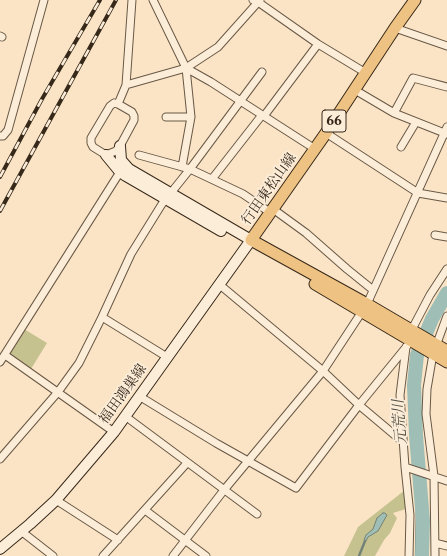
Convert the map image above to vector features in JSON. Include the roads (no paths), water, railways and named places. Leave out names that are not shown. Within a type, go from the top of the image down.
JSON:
[{"type":"main road","name":"行田東松山線","points":[[415,0],[326,133],[249,243],[364,308],[410,337],[434,349]]},
{"type":"main road","points":[[120,146],[122,160],[125,165],[168,196]]},
{"type":"main road","points":[[106,155],[120,172],[168,196],[249,243]]},
{"type":"main road","name":"福田鴻巣線","points":[[0,549],[22,532],[56,500],[114,432],[166,356],[220,285],[249,243]]},
{"type":"main road","points":[[434,349],[447,351]]},
{"type":"main road","points":[[434,349],[447,362]]},
{"type":"street","points":[[0,136],[3,136],[8,130],[44,0]]},
{"type":"street","points":[[118,104],[126,86],[132,0]]},
{"type":"street","points":[[153,0],[186,68],[191,117],[182,167]]},
{"type":"street","points":[[126,86],[186,68],[218,47],[257,1],[318,44],[366,73]]},
{"type":"street","points":[[395,28],[447,46]]},
{"type":"street","points":[[212,179],[263,116],[318,44]]},
{"type":"street","points":[[186,68],[241,101],[315,149]]},
{"type":"street","points":[[0,458],[58,392],[79,363],[131,254],[168,196],[190,169],[262,72]]},
{"type":"street","points":[[394,113],[413,78],[447,87]]},
{"type":"street","points":[[173,556],[224,490],[323,371],[364,308],[446,132],[394,113],[355,90]]},
{"type":"street","points":[[114,103],[118,104],[132,112],[134,120],[120,146],[116,151],[106,155],[93,147],[91,138],[110,106],[114,103]]},
{"type":"street","points":[[166,117],[191,117]]},
{"type":"street","points":[[401,147],[416,122]]},
{"type":"street","points":[[326,133],[418,193],[447,198]]},
{"type":"street","points":[[139,155],[190,169],[242,194],[272,211],[306,233],[373,290]]},
{"type":"street","points":[[0,362],[120,172]]},
{"type":"street","points":[[435,235],[447,237]]},
{"type":"street","points":[[139,396],[216,443],[296,488],[410,337],[430,295],[447,269]]},
{"type":"street","points":[[220,285],[323,371],[403,442]]},
{"type":"street","points":[[435,556],[434,476],[426,414],[427,389],[434,349],[447,316]]},
{"type":"street","points":[[102,317],[166,356]]},
{"type":"street","points":[[409,556],[410,515],[400,395],[410,337]]},
{"type":"street","points":[[4,355],[114,432]]},
{"type":"street","points":[[125,416],[257,514]]},
{"type":"street","points":[[103,556],[188,463]]},
{"type":"street","points":[[405,467],[447,481]]},
{"type":"street","points":[[56,500],[118,540]]},
{"type":"street","points":[[146,510],[206,556]]},
{"type":"street","points":[[22,532],[53,556]]},
{"type":"street","points":[[435,543],[447,546]]},
{"type":"water","points":[[383,513],[387,515],[378,531],[368,537],[366,541],[364,540],[366,535],[373,529],[377,518]]},
{"type":"waterway","name":"元荒川","points":[[422,556],[423,521],[416,435],[414,385],[417,355],[432,319],[447,293]]},
{"type":"waterway","points":[[416,556],[417,510]]},
{"type":"waterway","points":[[359,556],[365,541]]},
{"type":"railway","points":[[0,177],[42,99],[100,0]]},
{"type":"railway","points":[[0,211],[116,0]]}]
